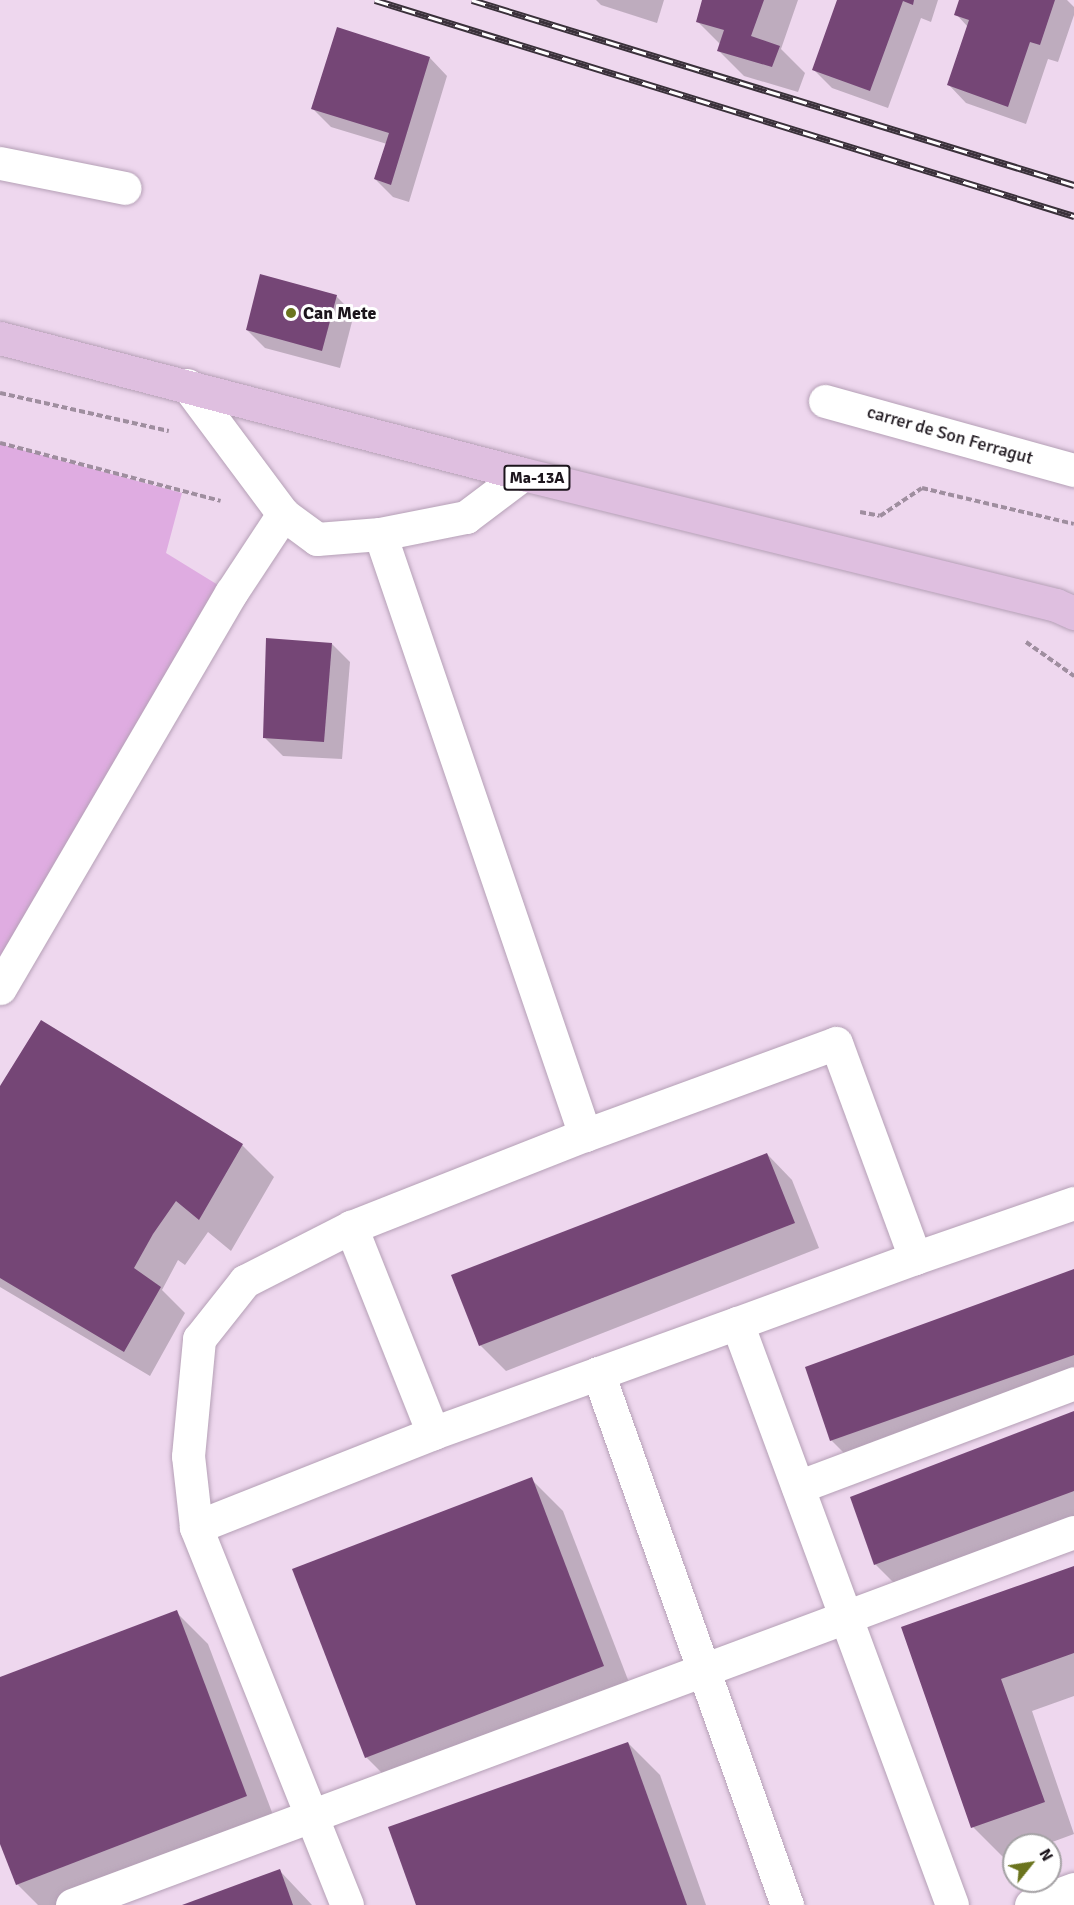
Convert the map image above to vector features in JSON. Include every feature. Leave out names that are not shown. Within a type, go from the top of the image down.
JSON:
[{"type":"main road","name":"Ma-13A","points":[[0,338],[523,474],[1056,605],[1074,613]]},
{"type":"street","points":[[0,163],[125,188]]},
{"type":"street","points":[[187,385],[283,514],[317,539],[380,534],[466,517],[523,474]]},
{"type":"street","name":"carrer de Son Ferragut","points":[[825,401],[1074,470]]},
{"type":"street","points":[[0,988],[231,593],[283,514]]},
{"type":"street","points":[[380,534],[585,1135]]},
{"type":"street","points":[[347,1905],[196,1527],[188,1456],[199,1339],[245,1281],[351,1227],[585,1135],[836,1043],[915,1258]]},
{"type":"street","points":[[196,1527],[433,1432],[1074,1203]]},
{"type":"street","points":[[351,1227],[433,1432]]},
{"type":"street","points":[[737,1323],[952,1905]]},
{"type":"street","points":[[598,1373],[787,1905]]},
{"type":"street","points":[[798,1487],[1074,1383]]},
{"type":"street","points":[[72,1905],[312,1818],[1074,1532]]},
{"type":"street","points":[[1031,1905],[1074,1889]]},
{"type":"path","points":[[0,393],[232,445]]},
{"type":"path","points":[[0,443],[182,493],[283,514]]},
{"type":"path","points":[[880,516],[921,488],[1074,524]]},
{"type":"shaded area","points":[[0,444],[182,493],[166,553],[231,593],[0,966]]},
{"type":"building","points":[[702,0],[764,0],[751,36],[780,46],[772,67],[717,51],[724,30],[696,22]]},
{"type":"building","points":[[837,0],[914,0],[913,5],[903,1],[870,91],[812,70]]},
{"type":"building","points":[[959,0],[1055,0],[1040,45],[1030,42],[1008,107],[947,85],[969,20],[954,15]]},
{"type":"building","points":[[337,27],[430,57],[391,185],[374,179],[389,133],[311,109]]},
{"type":"building","name":"Can Mete","points":[[260,274],[337,295],[322,351],[246,330]]},
{"type":"building","points":[[266,638],[332,643],[324,742],[263,738]]},
{"type":"building","points":[[41,1020],[243,1144],[199,1220],[176,1201],[153,1234],[134,1268],[161,1287],[124,1352],[0,1278],[0,1086]]},
{"type":"building","points":[[767,1153],[795,1223],[479,1346],[451,1275]]},
{"type":"building","points":[[1074,1269],[1074,1355],[830,1441],[805,1367]]},
{"type":"building","points":[[1074,1411],[1074,1491],[874,1565],[850,1497]]},
{"type":"building","points":[[532,1477],[604,1666],[365,1758],[292,1569]]},
{"type":"building","points":[[1074,1566],[1074,1653],[1001,1679],[1045,1802],[971,1828],[901,1627]]},
{"type":"building","points":[[177,1610],[247,1796],[16,1885],[0,1844],[0,1677]]},
{"type":"building","points":[[628,1742],[687,1905],[416,1905],[388,1827]]},
{"type":"building","points":[[280,1869],[293,1905],[182,1905]]},
{"type":"railway","points":[[375,0],[1074,216]]},
{"type":"railway","points":[[472,0],[1074,185]]},
{"type":"place","name":"Can Mete","points":[[291,313]]}]
